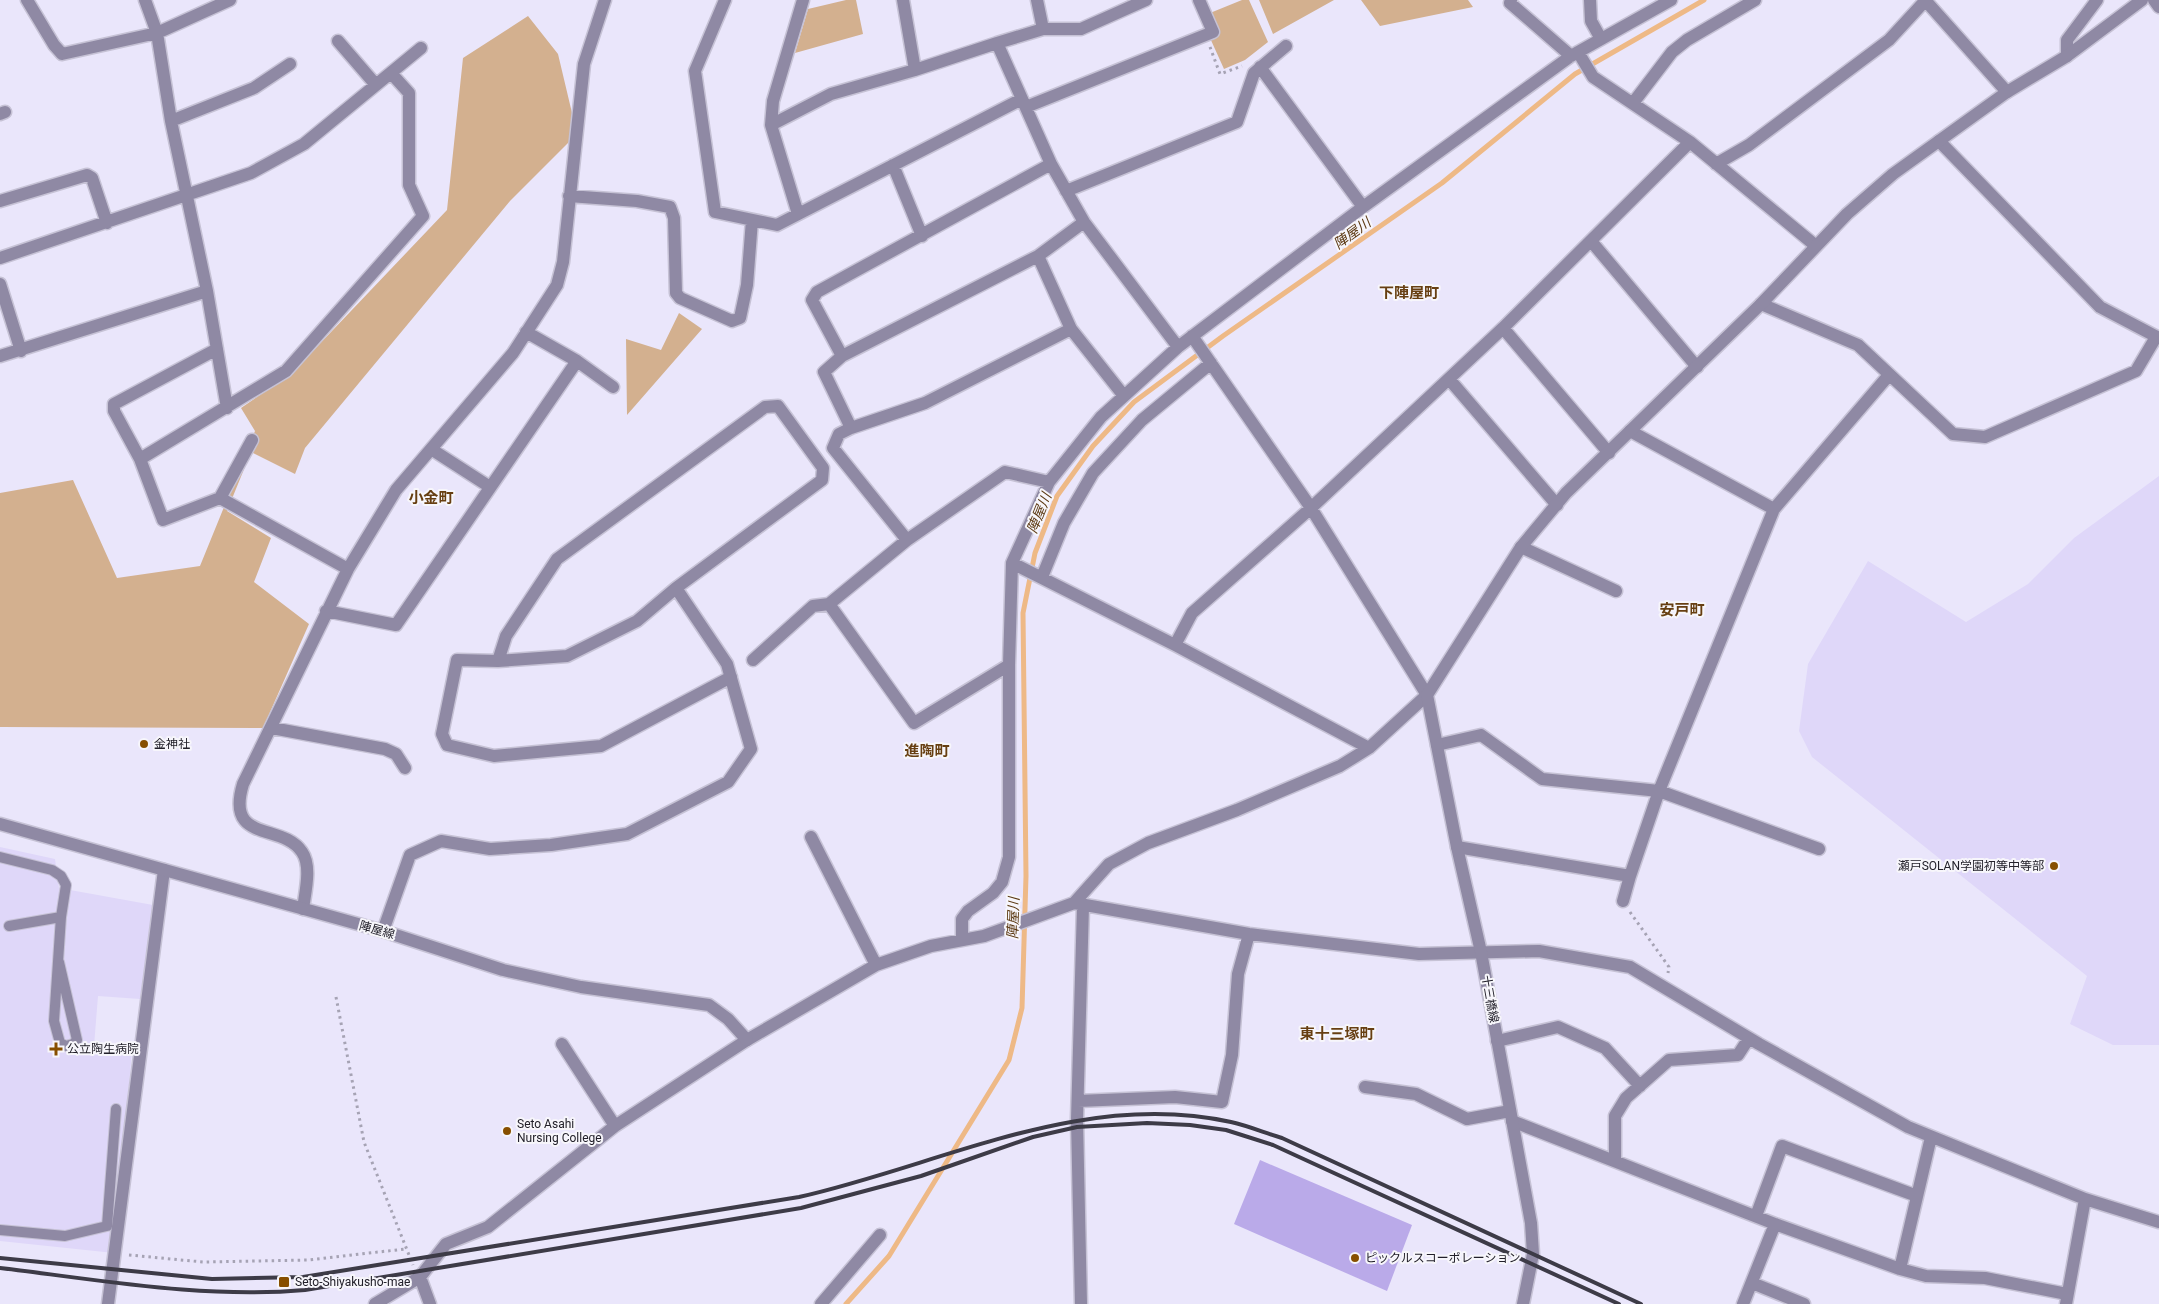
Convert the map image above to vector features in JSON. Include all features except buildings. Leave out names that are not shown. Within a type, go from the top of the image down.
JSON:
[{"type":"street","points":[[27,0],[54,45],[62,54],[157,33],[230,0]]},
{"type":"street","points":[[145,0],[157,33],[185,197],[207,291],[227,408]]},
{"type":"street","points":[[304,910],[307,876],[304,853],[293,842],[252,828],[240,814],[239,798],[243,784],[272,728],[326,611],[348,569],[396,490],[513,352],[557,285],[563,262],[568,196],[584,64],[605,0]]},
{"type":"street","points":[[724,0],[695,71],[715,212],[777,225],[893,165],[1024,103],[1213,32],[1199,0]]},
{"type":"street","points":[[798,214],[771,125],[773,101],[803,0]]},
{"type":"street","points":[[903,0],[915,70]]},
{"type":"street","points":[[1037,0],[1043,29]]},
{"type":"street","points":[[771,125],[832,94],[1043,29],[1081,29],[1146,0]]},
{"type":"street","points":[[1510,0],[1510,3],[1577,55],[1593,77],[1690,142],[1816,246]]},
{"type":"street","points":[[1590,0],[1591,21],[1601,39]]},
{"type":"street","points":[[962,940],[962,920],[968,911],[993,893],[1002,882],[1009,857],[1009,665],[1016,564],[1048,482],[1100,417],[1178,347],[1195,340],[1363,208],[1577,55],[1601,39],[1671,0]]},
{"type":"street","points":[[1632,104],[1672,52],[1687,40],[1755,0]]},
{"type":"street","points":[[1716,164],[1749,145],[1889,40],[1925,0],[2007,92]]},
{"type":"street","points":[[2067,56],[2067,40],[2097,0]]},
{"type":"street","points":[[1081,1304],[1078,904],[1109,864],[1148,843],[1237,810],[1340,766],[1369,748],[1428,695],[1521,547],[1556,505],[1761,304],[1847,214],[1893,174],[1938,141],[2007,92],[2067,56],[2142,0]]},
{"type":"street","points":[[2154,0],[2159,7]]},
{"type":"street","points":[[338,41],[376,85]]},
{"type":"street","points":[[997,43],[1051,164],[1084,222],[1178,347]]},
{"type":"street","points":[[1066,191],[1237,122],[1254,73],[1286,46]]},
{"type":"street","points":[[0,258],[252,173],[304,144],[421,48]]},
{"type":"street","points":[[171,121],[254,88],[290,64]]},
{"type":"street","points":[[1260,67],[1363,208]]},
{"type":"street","points":[[140,459],[286,371],[423,216],[409,185],[409,93],[391,73]]},
{"type":"street","points":[[1761,304],[1858,345],[1953,434],[1985,436],[2136,371],[2158,338],[2100,307],[1938,141]]},
{"type":"street","points":[[1175,645],[1192,613],[1311,508],[1503,328],[1690,142]]},
{"type":"street","points":[[842,356],[812,300],[817,292],[1051,164]]},
{"type":"street","points":[[893,165],[922,236]]},
{"type":"street","points":[[0,201],[87,174],[92,178],[107,223]]},
{"type":"street","points":[[568,196],[637,201],[670,207],[674,218],[676,293],[680,298],[732,321],[740,318],[747,285],[752,220]]},
{"type":"street","points":[[850,428],[824,372],[842,356],[1038,256],[1084,222]]},
{"type":"street","points":[[1591,241],[1697,367]]},
{"type":"street","points":[[1038,256],[1071,329],[1124,396]]},
{"type":"street","points":[[0,284],[21,350]]},
{"type":"street","points":[[0,356],[207,291]]},
{"type":"street","points":[[1503,328],[1609,453]]},
{"type":"street","points":[[907,540],[833,448],[839,434],[850,428],[925,403],[1071,329]]},
{"type":"street","points":[[526,332],[577,361],[612,387]]},
{"type":"street","points":[[1195,340],[1311,508],[1428,695]]},
{"type":"street","points":[[217,348],[114,404],[114,411],[140,459],[163,520],[220,498],[252,440]]},
{"type":"street","points":[[326,611],[396,624],[577,361]]},
{"type":"street","points":[[1040,576],[1064,523],[1093,473],[1142,420],[1210,361]]},
{"type":"street","points":[[1623,901],[1659,791],[1774,509],[1889,375]]},
{"type":"street","points":[[1449,379],[1556,505]]},
{"type":"street","points":[[498,661],[506,636],[557,559],[765,407],[778,406],[822,468],[822,480],[676,588],[638,621],[567,656],[498,661],[457,660],[442,734],[447,745],[494,756],[601,746],[731,677]]},
{"type":"street","points":[[1630,431],[1774,509]]},
{"type":"street","points":[[431,449],[490,487]]},
{"type":"street","points":[[753,660],[813,606],[829,604],[907,540],[1005,472],[1048,482]]},
{"type":"street","points":[[220,498],[348,569]]},
{"type":"street","points":[[1521,547],[1616,591]]},
{"type":"street","points":[[1016,564],[1175,645],[1369,748]]},
{"type":"street","points":[[383,931],[410,855],[441,841],[490,849],[551,845],[627,834],[728,782],[751,749],[727,664],[676,588]]},
{"type":"street","points":[[829,604],[914,723],[1009,665]]},
{"type":"street","name":"十三橋線","points":[[1428,695],[1457,847],[1481,952],[1531,1223],[1533,1254],[1523,1304]]},
{"type":"street","points":[[272,728],[385,749],[396,754],[405,768]]},
{"type":"street","points":[[1437,745],[1481,735],[1542,779],[1659,791],[1819,849]]},
{"type":"street","name":"陣屋線","points":[[0,824],[383,931],[520,974],[581,987],[709,1005],[728,1019],[747,1040]]},
{"type":"street","points":[[812,837],[876,965]]},
{"type":"street","points":[[1457,847],[1630,876]]},
{"type":"street","points":[[108,1304],[164,870]]},
{"type":"street","points":[[376,1304],[420,1277],[446,1244],[488,1227],[615,1126],[747,1040],[876,965],[931,946],[984,936],[1036,915],[1055,912],[1078,904],[1249,934],[1418,954],[1539,951],[1630,967],[1749,1038],[1908,1127],[2085,1199],[2159,1222]]},
{"type":"street","points":[[1078,1101],[1175,1097],[1222,1102],[1232,1055],[1238,974],[1249,934]]},
{"type":"street","points":[[1497,1041],[1558,1027],[1605,1048],[1640,1086]]},
{"type":"street","points":[[1615,1160],[1615,1116],[1626,1098],[1670,1060],[1738,1055],[1749,1038]]},
{"type":"street","points":[[562,1044],[615,1126]]},
{"type":"street","points":[[1365,1087],[1416,1094],[1467,1119],[1511,1116],[1775,1224],[1900,1269],[1926,1276],[1985,1278],[2067,1299],[2085,1199]]},
{"type":"street","points":[[1900,1269],[1931,1137]]},
{"type":"street","points":[[1756,1216],[1782,1146],[1917,1196]]},
{"type":"street","points":[[1742,1304],[1775,1224]]},
{"type":"street","points":[[821,1304],[880,1235]]},
{"type":"street","points":[[420,1277],[430,1304]]},
{"type":"street","points":[[1752,1283],[1804,1304]]},
{"type":"lane","points":[[0,858],[52,870],[61,876],[66,885],[61,917],[54,1021],[60,1043],[66,1046],[73,1044],[77,1040],[59,962]]},
{"type":"lane","points":[[9,926],[61,917]]},
{"type":"lane","points":[[0,1230],[65,1236],[107,1226],[116,1109]]},
{"type":"path","points":[[1205,35],[1220,74],[1244,66]]},
{"type":"path","points":[[1623,901],[1669,967],[1667,989]]},
{"type":"path","points":[[115,1253],[203,1262],[308,1260],[405,1249],[364,1142],[336,997]]},
{"type":"shaded area","points":[[846,0],[856,0],[863,34],[795,53],[808,9]]},
{"type":"shaded area","points":[[1242,0],[1249,0],[1268,42],[1245,60],[1224,69],[1210,38],[1210,13]]},
{"type":"shaded area","points":[[1259,0],[1334,0],[1273,34]]},
{"type":"shaded area","points":[[1361,0],[1468,0],[1473,7],[1380,26]]},
{"type":"shaded area","points":[[528,16],[558,54],[577,134],[510,201],[305,448],[295,474],[251,452],[227,511],[271,538],[254,582],[309,624],[263,728],[0,727],[0,493],[73,480],[117,578],[200,566],[255,431],[241,408],[292,373],[447,210],[463,58]]},
{"type":"shaded area","points":[[679,313],[702,329],[627,415],[626,339],[661,350]]},
{"type":"shaded area","name":"瀬戸SOLAN学園初等中等部","points":[[2159,476],[2159,1045],[2113,1045],[2070,1024],[2087,976],[1812,757],[1799,731],[1808,664],[1868,561],[1966,622],[2028,584],[2074,538]]},
{"type":"shaded area","name":"公立陶生病院","points":[[0,847],[55,859],[59,888],[153,905],[140,999],[98,996],[94,1046],[132,1051],[114,1253],[0,1241]]},
{"type":"waterway","name":"陣屋川","points":[[846,1304],[889,1256],[1009,1060],[1022,1008],[1026,876],[1023,613],[1035,553],[1057,496],[1093,446],[1134,402],[1223,336],[1442,183],[1575,74],[1704,0]]},
{"type":"railway","points":[[0,1258],[212,1279],[303,1277],[799,1197],[1012,1135],[1066,1123],[1121,1115],[1175,1114],[1231,1122],[1282,1138],[1641,1304]]},
{"type":"railway","points":[[0,1268],[114,1283],[190,1290],[229,1292],[305,1290],[801,1208],[921,1176],[1033,1137],[1077,1127],[1147,1123],[1190,1125],[1226,1130],[1273,1145],[1619,1304]]},
{"type":"place","name":"金神社","points":[[144,744]]},
{"type":"place","name":"瀬戸SOLAN学園初等中等部","points":[[2054,866]]},
{"type":"place","name":"公立陶生病院","points":[[56,1049]]},
{"type":"place","name":"Seto Asahi Nursing College","points":[[507,1131]]},
{"type":"place","name":"ピックルスコーポレーション","points":[[1355,1258]]},
{"type":"place","name":"Seto-Shiyakusho-mae","points":[[284,1282]]},
{"type":"district","name":"下陣屋町","points":[[1409,293]]},
{"type":"district","name":"小金町","points":[[431,498]]},
{"type":"district","name":"安戸町","points":[[1682,610]]},
{"type":"district","name":"進陶町","points":[[927,751]]},
{"type":"district","name":"東十三塚町","points":[[1337,1034]]}]
